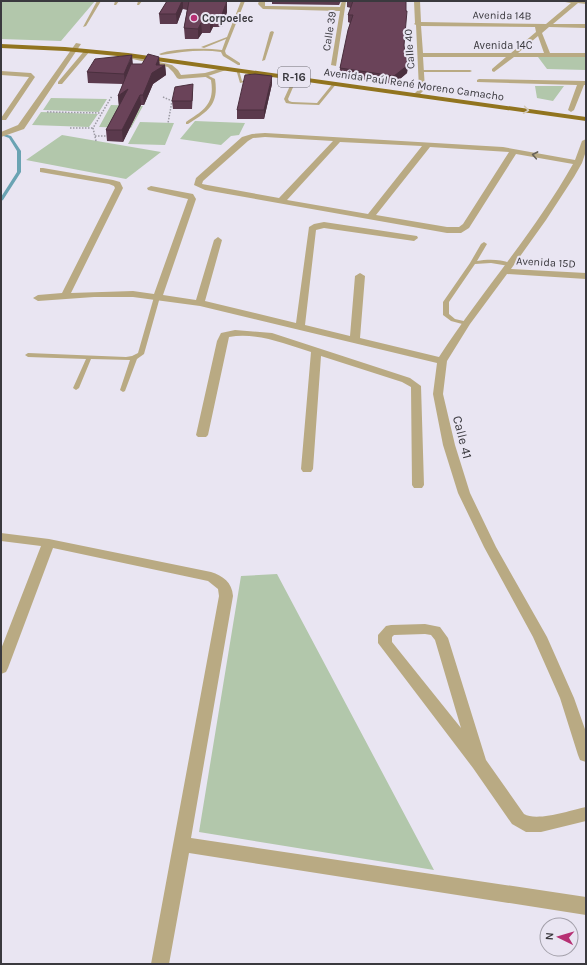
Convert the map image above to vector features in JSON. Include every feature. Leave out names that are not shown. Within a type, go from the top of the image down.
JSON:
[{"type":"main road","name":"Avenida Paúl René Moreno Camacho","points":[[1,41],[161,54],[238,67],[420,92],[586,119]]},
{"type":"main road","name":"Avenida Paúl René Moreno Camacho","points":[[1,46],[76,47],[87,51],[226,69],[238,67],[270,74],[335,83],[586,112]]},
{"type":"street","points":[[262,1],[261,4],[263,7],[272,8],[342,9]]},
{"type":"street","name":"Calle 39","points":[[334,65],[344,1]]},
{"type":"street","name":"Calle 40","points":[[417,1],[417,24],[421,71],[420,92]]},
{"type":"street","points":[[562,1],[586,2]]},
{"type":"street","points":[[494,70],[577,1]]},
{"type":"street","name":"Avenida 14B","points":[[417,24],[586,26]]},
{"type":"street","points":[[536,25],[548,55]]},
{"type":"street","points":[[1,135],[21,127],[76,47]]},
{"type":"street","points":[[58,86],[87,51]]},
{"type":"street","points":[[113,54],[170,66],[176,71],[179,77],[205,75],[226,69]]},
{"type":"street","name":"Avenida 14C","points":[[420,55],[586,55]]},
{"type":"street","points":[[1,73],[27,73],[31,74],[32,77],[4,119]]},
{"type":"street","points":[[479,81],[584,83],[572,110]]},
{"type":"street","points":[[512,154],[466,226],[461,230],[448,230],[282,200],[205,188],[198,185],[199,180],[245,140],[252,136],[428,144],[512,154],[576,166]]},
{"type":"street","points":[[282,200],[338,140]]},
{"type":"street","name":"Calle 41","points":[[586,141],[576,166],[542,220],[466,323],[442,361],[438,394],[449,445],[464,493],[490,547],[540,637],[567,698],[586,755]]},
{"type":"street","points":[[371,216],[428,144]]},
{"type":"street","points":[[43,170],[110,182],[117,184],[119,188],[65,296]]},
{"type":"street","points":[[151,188],[190,196],[192,199],[157,297]]},
{"type":"street","points":[[300,327],[312,229],[317,226],[324,225],[414,238]]},
{"type":"street","points":[[200,303],[218,240]]},
{"type":"street","name":"Avenida 15D","points":[[506,268],[586,276]]},
{"type":"street","points":[[355,340],[360,276]]},
{"type":"street","points":[[38,298],[104,294],[157,297],[200,303],[442,361]]},
{"type":"street","points":[[268,335],[277,321]]},
{"type":"street","points":[[202,435],[222,341],[225,334],[235,333],[268,335],[406,380],[416,386],[418,485]]},
{"type":"street","points":[[307,469],[316,350]]},
{"type":"street","points":[[1,537],[49,543],[211,577],[222,582],[226,590],[160,964]]},
{"type":"street","points":[[1,668],[49,543]]},
{"type":"street","points":[[479,763],[441,638],[435,631],[425,629],[391,630],[385,635],[385,643],[479,763],[518,819],[526,824],[541,824],[586,814]]},
{"type":"street","points":[[182,844],[586,906]]},
{"type":"lane","points":[[84,26],[99,1]]},
{"type":"lane","points":[[243,1],[223,51],[224,55],[238,67],[241,82],[270,74]]},
{"type":"lane","points":[[263,60],[272,32]]},
{"type":"lane","points":[[161,54],[200,48],[229,37]]},
{"type":"lane","points":[[200,48],[223,51]]},
{"type":"lane","points":[[421,71],[470,71]]},
{"type":"lane","points":[[187,123],[206,109],[214,100],[215,88],[213,79],[205,75]]},
{"type":"lane","points":[[296,78],[286,99],[287,102],[318,104],[335,83]]},
{"type":"lane","points":[[466,323],[453,320],[446,315],[446,302],[474,263],[484,244]]},
{"type":"lane","points":[[474,263],[483,260],[493,261],[506,268]]},
{"type":"lane","points":[[28,355],[89,358],[134,358],[141,354],[157,297]]},
{"type":"lane","points":[[76,388],[89,358]]},
{"type":"lane","points":[[123,390],[134,358]]},
{"type":"path","points":[[96,141],[93,128],[112,96]]},
{"type":"path","points":[[163,97],[172,101],[168,123]]},
{"type":"path","points":[[45,112],[102,113]]},
{"type":"path","points":[[70,128],[93,128]]},
{"type":"path","points":[[95,136],[110,136]]},
{"type":"green space","points":[[1,1],[95,1],[61,41],[1,39]]},
{"type":"green space","points":[[538,57],[586,57],[586,70],[547,69]]},
{"type":"green space","points":[[535,86],[564,86],[553,101],[537,98]]},
{"type":"green space","points":[[51,98],[107,99],[99,112],[43,110]]},
{"type":"green space","points":[[111,105],[143,106],[131,128],[99,127]]},
{"type":"green space","points":[[41,112],[98,114],[89,127],[32,125]]},
{"type":"green space","points":[[195,121],[245,123],[239,135],[231,136],[221,145],[180,139]]},
{"type":"green space","points":[[140,122],[174,123],[165,145],[128,144]]},
{"type":"green space","points":[[62,135],[161,152],[126,179],[26,160]]},
{"type":"green space","points":[[277,574],[434,870],[199,832],[241,576]]},
{"type":"building","points":[[167,1],[182,1],[176,14],[159,14]]},
{"type":"building","points":[[189,1],[227,1],[221,17],[213,17],[210,23],[201,23],[198,29],[184,28]]},
{"type":"building","points":[[353,1],[406,1],[407,11],[404,45],[408,65],[394,76],[340,68],[348,30],[353,15],[348,15]]},
{"type":"building","points":[[148,54],[159,57],[156,65],[165,65],[152,73],[143,95],[140,95],[122,130],[106,130],[128,89],[118,96],[131,64],[142,64]]},
{"type":"building","points":[[132,55],[124,74],[87,72],[95,59]]},
{"type":"building","points":[[255,74],[272,76],[264,110],[237,110],[245,75]]},
{"type":"building","points":[[193,84],[192,101],[172,101],[175,87]]},
{"type":"waterway","points":[[1,134],[10,137],[19,151],[19,172],[1,200]]},
{"type":"place","name":"Corpoelec","points":[[194,18]]}]
